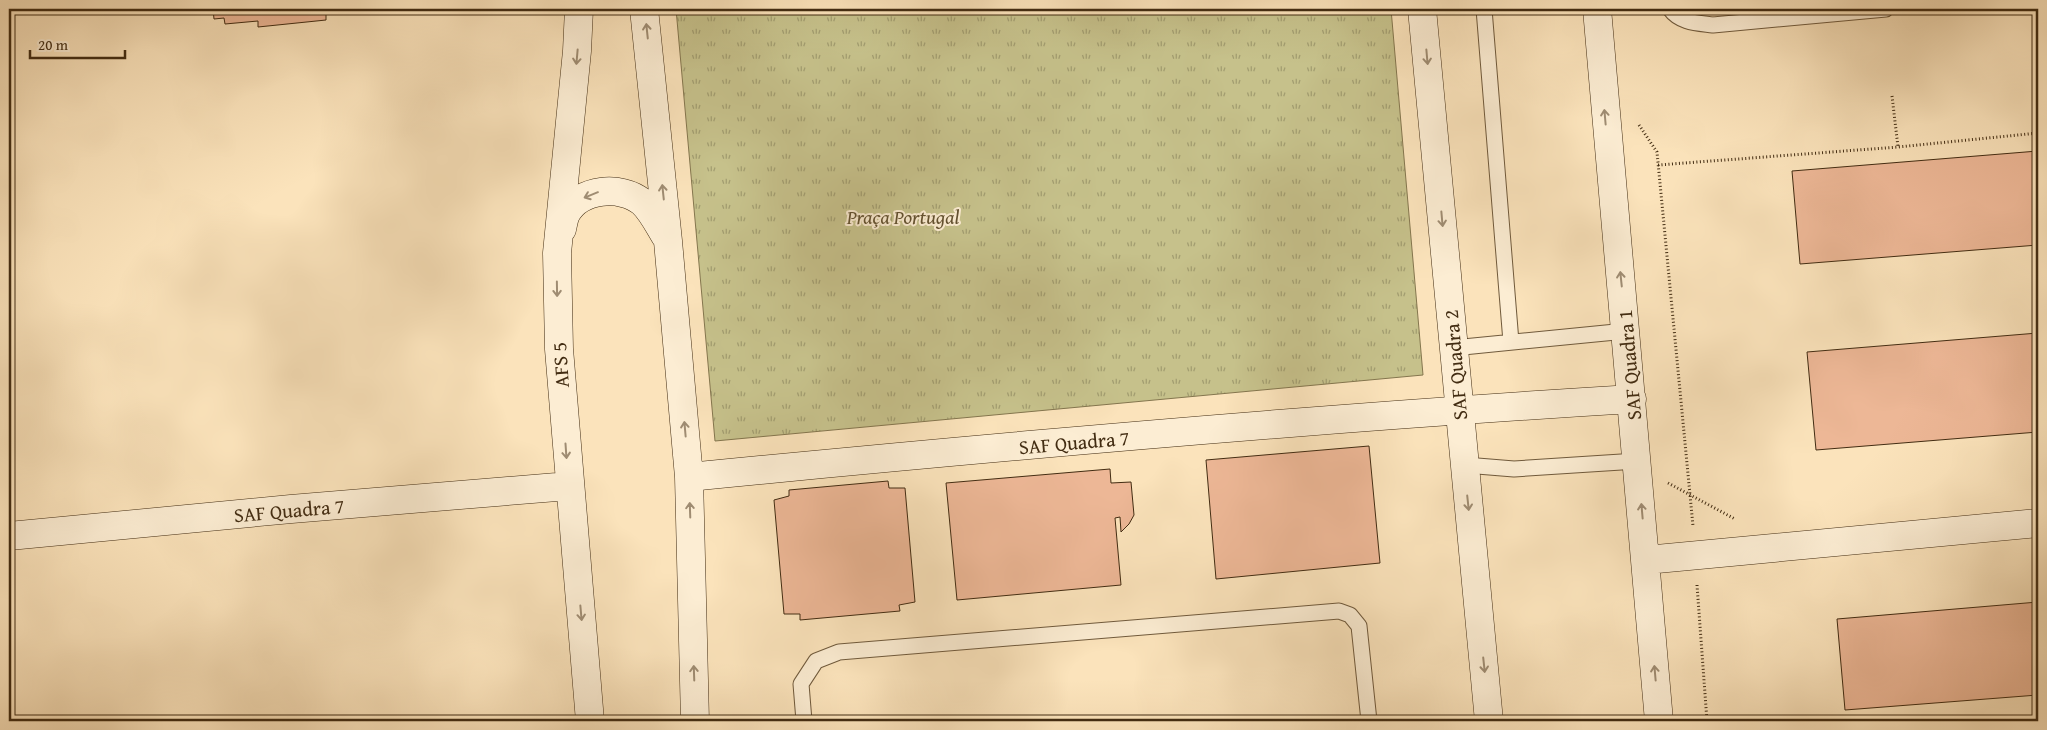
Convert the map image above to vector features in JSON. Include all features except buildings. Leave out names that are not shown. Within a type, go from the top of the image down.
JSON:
[{"type":"street","name":"AFS 5","points":[[579,9],[578,51],[557,253],[559,348],[590,721]]},
{"type":"street","points":[[644,9],[668,241],[689,477],[695,721]]},
{"type":"street","name":"SAF Quadra 2","points":[[1422,9],[1489,721]]},
{"type":"street","name":"SAF Quadra 1","points":[[1597,9],[1660,721]]},
{"type":"street","points":[[557,253],[566,214],[580,200],[591,194],[604,191],[630,195],[642,203],[655,218],[668,241]]},
{"type":"street","name":"SAF Quadra 7","points":[[689,477],[874,459],[1459,409],[1632,399]]},
{"type":"street","name":"SAF Quadra 7","points":[[9,536],[292,509],[569,486]]},
{"type":"street","points":[[1646,560],[2038,523]]},
{"type":"lane","points":[[1484,9],[1511,342]]},
{"type":"lane","points":[[1670,9],[1674,14],[1692,23],[1713,25],[1886,9]]},
{"type":"lane","points":[[1454,348],[1626,331]]},
{"type":"lane","points":[[1464,465],[1514,469],[1638,465]]},
{"type":"lane","points":[[804,721],[801,684],[816,661],[839,652],[1339,611],[1350,615],[1359,626],[1369,721]]},
{"type":"path","points":[[1892,96],[1898,147]]},
{"type":"path","points":[[1636,121],[1657,152],[1690,494],[1707,721]]},
{"type":"path","points":[[1658,165],[1898,147],[2038,133]]},
{"type":"path","points":[[1638,465],[1732,519],[1742,518]]},
{"type":"green space","name":"Praça Portugal","points":[[676,9],[1391,9],[1423,375],[715,441]]}]
